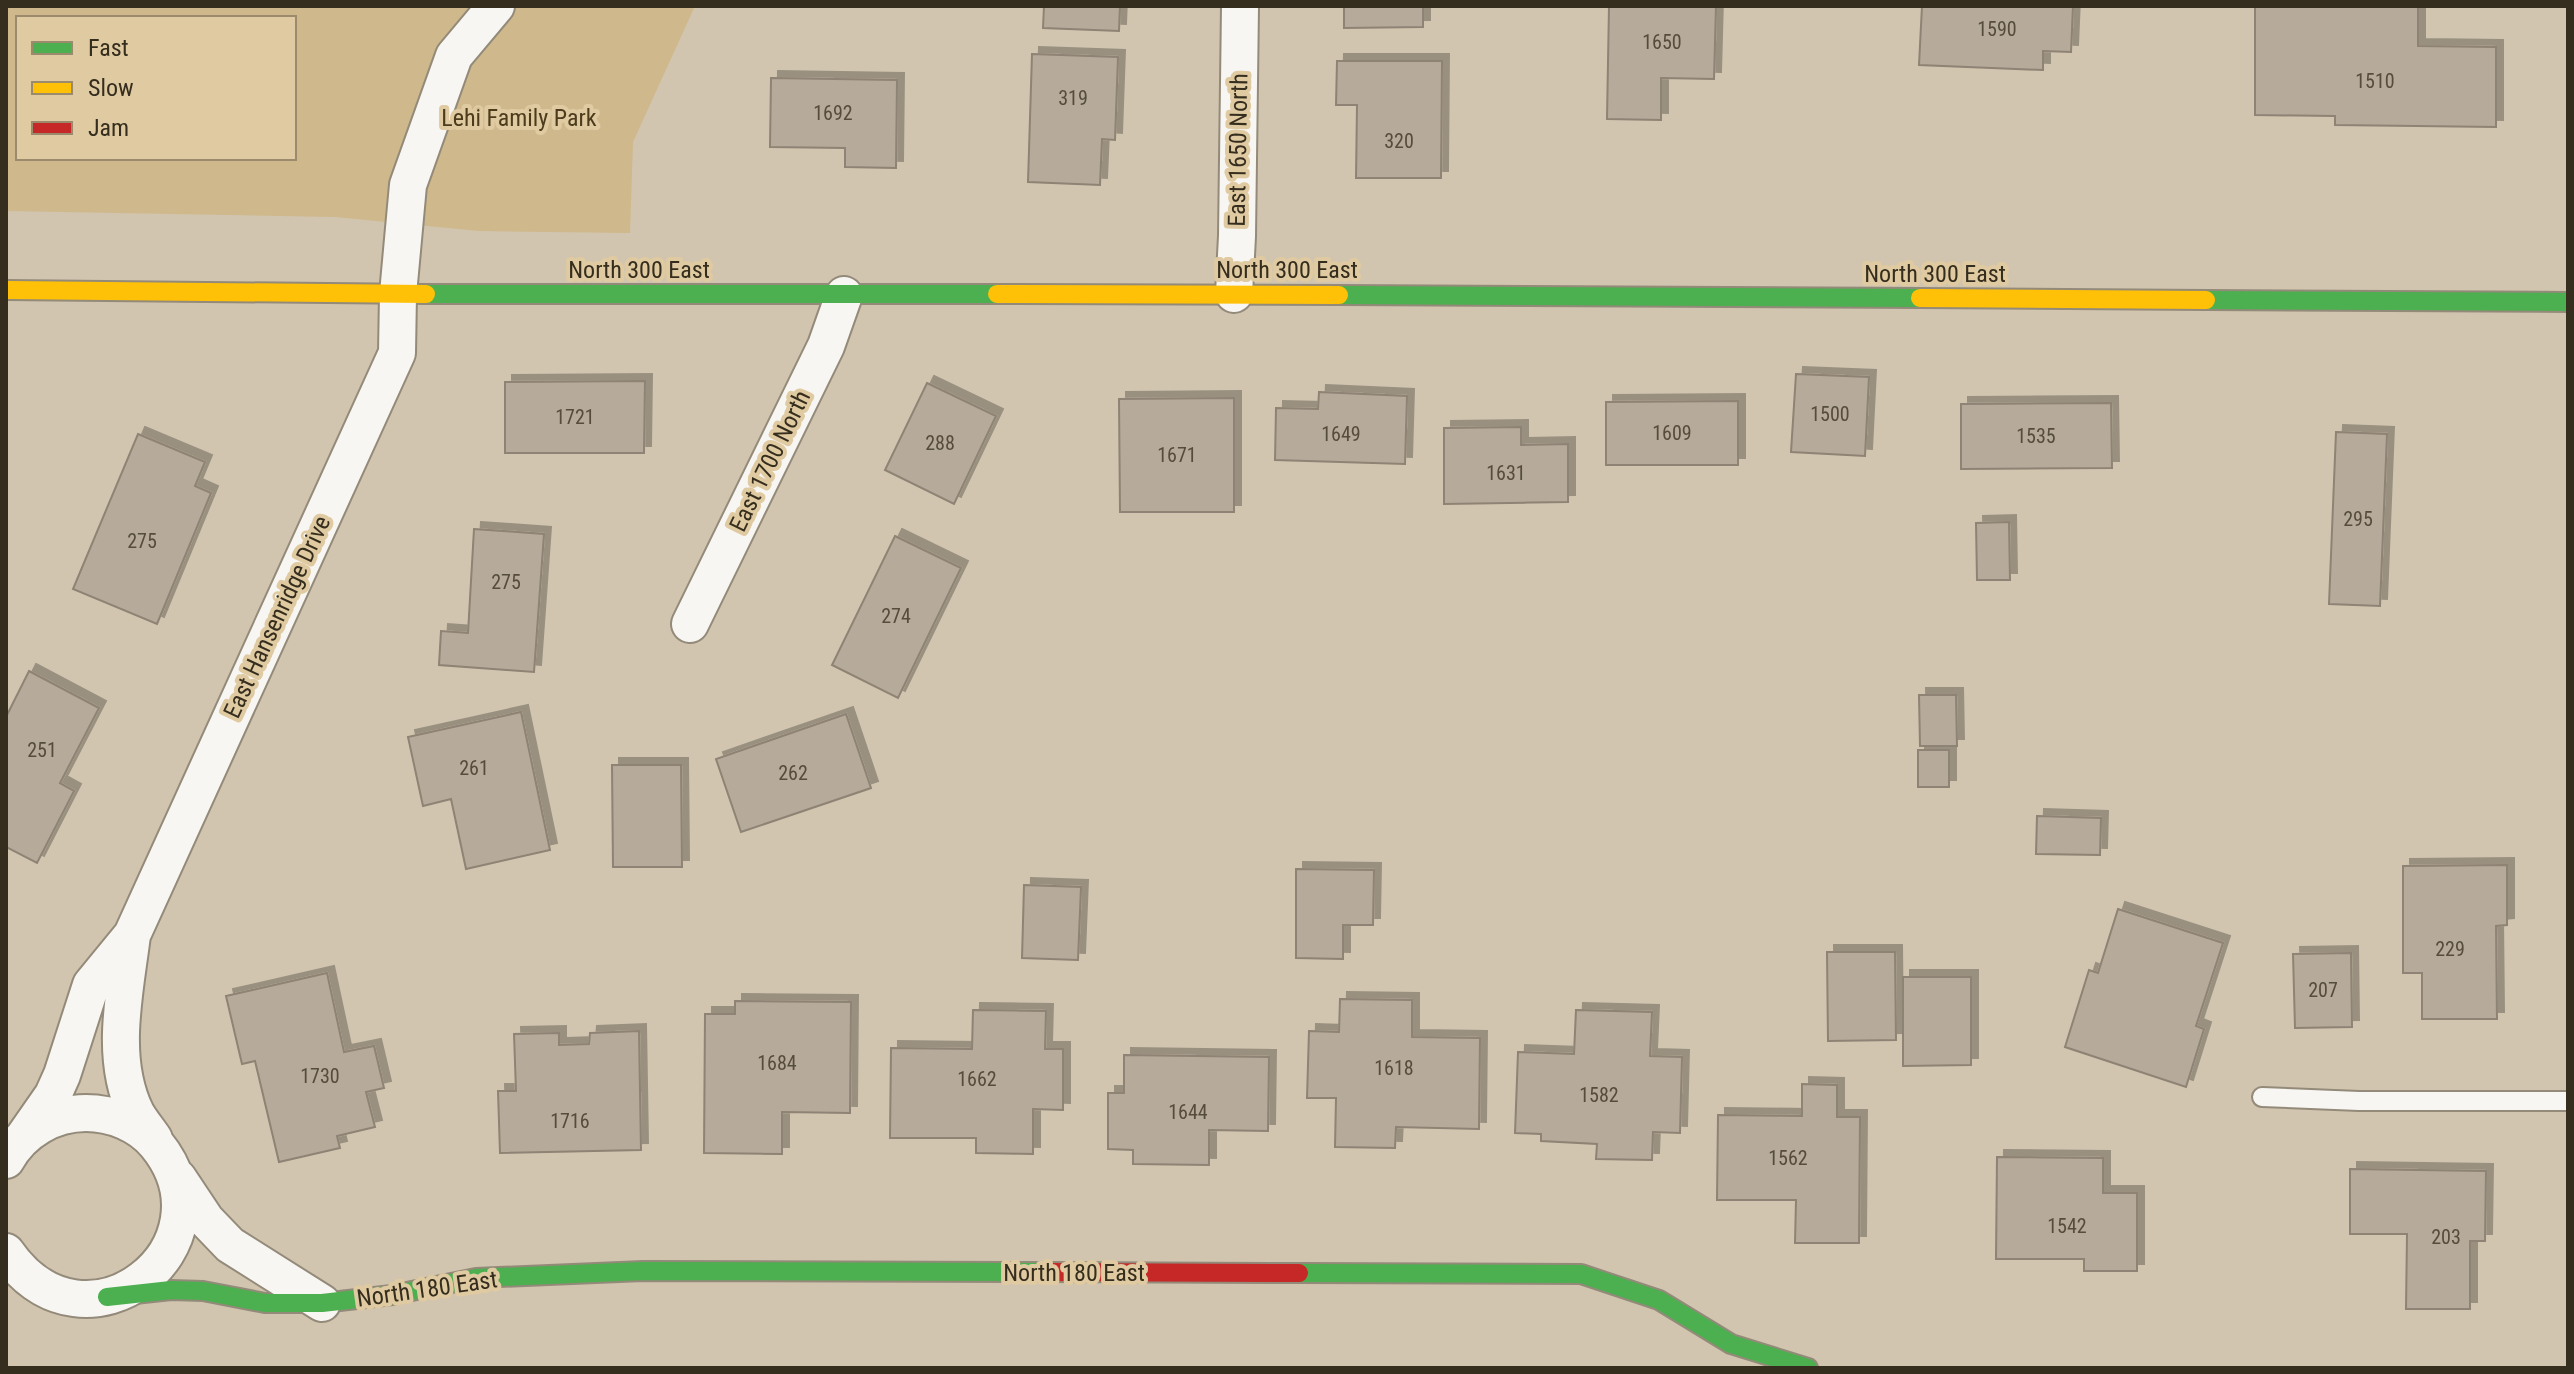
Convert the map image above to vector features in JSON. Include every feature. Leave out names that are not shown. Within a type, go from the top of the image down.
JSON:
[{"type":"street","name":"East Hansenridge Drive","points":[[14,1149],[53,1095],[91,985],[132,935],[397,353],[398,294],[408,185],[454,56],[496,6]]},
{"type":"street","name":"East 1650 North","points":[[1234,294],[1240,6]]},
{"type":"street","name":"North 300 East","points":[[6,290],[2568,302]]},
{"type":"street","name":"East 1700 North","points":[[690,624],[826,346],[844,295]]},
{"type":"street","name":"East Hansenridge Drive","points":[[132,935],[120,1036],[126,1082],[136,1112],[168,1162]]},
{"type":"street","points":[[6,1299],[87,1299],[126,1291],[158,1266],[169,1250],[177,1231],[180,1210],[179,1191],[168,1162],[151,1138],[116,1117],[76,1113],[56,1117],[38,1126],[14,1149]]},
{"type":"street","name":"North 180 East","points":[[168,1162],[206,1220],[230,1245],[322,1303]]},
{"type":"street","points":[[6,1252],[30,1280],[47,1291],[67,1297]]},
{"type":"street","name":"North 180 East","points":[[107,1297],[171,1290],[203,1291],[265,1303],[322,1303],[392,1295],[476,1278],[643,1271],[1581,1274],[1659,1300],[1731,1344],[1808,1368]]},
{"type":"lane","points":[[2262,1097],[2359,1101],[2568,1101]]},
{"type":"green space","name":"Lehi Family Park","points":[[6,6],[695,6],[633,142],[630,233],[479,231],[335,217],[6,211]]},
{"type":"building","points":[[1044,6],[1120,6],[1119,31],[1043,28]]},
{"type":"building","points":[[1344,6],[1423,6],[1423,27],[1344,28]]},
{"type":"building","points":[[1609,6],[1716,6],[1714,79],[1661,78],[1661,120],[1607,119]]},
{"type":"building","points":[[1922,6],[2073,6],[2071,52],[2043,51],[2043,70],[1919,65]]},
{"type":"building","points":[[2255,6],[2418,6],[2418,46],[2496,47],[2496,127],[2335,125],[2335,116],[2255,115]]},
{"type":"building","points":[[1032,54],[1118,57],[1115,140],[1102,139],[1100,185],[1028,182]]},
{"type":"building","points":[[1337,61],[1442,61],[1441,178],[1356,178],[1357,105],[1336,105]]},
{"type":"building","points":[[771,78],[897,80],[896,168],[845,167],[845,148],[770,147]]},
{"type":"building","points":[[1796,374],[1869,377],[1865,456],[1791,452]]},
{"type":"building","points":[[645,381],[644,453],[505,453],[505,382]]},
{"type":"building","points":[[927,383],[996,416],[954,504],[885,470]]},
{"type":"building","points":[[1319,392],[1407,396],[1405,464],[1275,460],[1276,408],[1318,409]]},
{"type":"building","points":[[1234,398],[1234,512],[1120,512],[1119,399]]},
{"type":"building","points":[[1738,401],[1738,465],[1606,465],[1606,402]]},
{"type":"building","points":[[2111,403],[2112,468],[1961,469],[1961,404]]},
{"type":"building","points":[[1521,427],[1521,445],[1568,444],[1568,502],[1444,504],[1444,428]]},
{"type":"building","points":[[2336,432],[2387,434],[2380,606],[2329,604]]},
{"type":"building","points":[[138,434],[205,462],[195,486],[211,493],[157,624],[73,589]]},
{"type":"building","points":[[2009,522],[2010,580],[1977,580],[1976,523]]},
{"type":"building","points":[[474,529],[544,534],[534,672],[439,665],[441,631],[468,633]]},
{"type":"building","points":[[895,536],[961,568],[898,698],[832,665]]},
{"type":"building","points":[[29,671],[99,708],[60,783],[74,791],[37,863],[6,847],[6,717]]},
{"type":"building","points":[[1919,695],[1956,695],[1957,746],[1920,746]]},
{"type":"building","points":[[521,712],[550,850],[466,869],[451,799],[423,806],[408,737]]},
{"type":"building","points":[[846,714],[871,788],[741,832],[716,759]]},
{"type":"building","points":[[1918,750],[1949,750],[1949,787],[1918,787]]},
{"type":"building","points":[[612,765],[681,765],[682,867],[613,867]]},
{"type":"building","points":[[2037,816],[2101,818],[2100,855],[2036,854]]},
{"type":"building","points":[[2507,865],[2507,925],[2496,926],[2497,1019],[2422,1019],[2422,973],[2403,973],[2403,866]]},
{"type":"building","points":[[1296,869],[1374,870],[1373,925],[1343,925],[1343,959],[1296,958]]},
{"type":"building","points":[[1024,885],[1081,887],[1078,960],[1022,958]]},
{"type":"building","points":[[2118,909],[2223,943],[2196,1026],[2204,1029],[2186,1087],[2065,1047],[2089,970],[2098,973]]},
{"type":"building","points":[[1827,952],[1895,952],[1896,1040],[1828,1041]]},
{"type":"building","points":[[2351,953],[2352,1027],[2295,1028],[2293,954]]},
{"type":"building","points":[[327,973],[344,1052],[374,1046],[384,1088],[366,1092],[375,1127],[337,1136],[340,1148],[279,1162],[255,1061],[242,1064],[226,996]]},
{"type":"building","points":[[1903,977],[1971,977],[1971,1065],[1903,1066]]},
{"type":"building","points":[[1340,999],[1412,1000],[1412,1037],[1480,1038],[1479,1129],[1396,1127],[1395,1148],[1335,1147],[1336,1098],[1307,1098],[1309,1031],[1339,1032]]},
{"type":"building","points":[[735,1001],[851,1002],[850,1113],[782,1112],[782,1154],[704,1153],[705,1014],[735,1014]]},
{"type":"building","points":[[973,1010],[1046,1011],[1045,1049],[1063,1049],[1063,1110],[1033,1109],[1033,1154],[976,1153],[976,1138],[890,1138],[891,1048],[972,1049]]},
{"type":"building","points":[[1576,1010],[1652,1012],[1650,1056],[1682,1057],[1680,1133],[1653,1132],[1652,1160],[1596,1159],[1597,1144],[1541,1141],[1541,1134],[1515,1133],[1518,1052],[1574,1054]]},
{"type":"building","points":[[639,1031],[641,1150],[500,1153],[498,1091],[516,1091],[514,1034],[559,1033],[559,1045],[589,1044],[590,1033]]},
{"type":"building","points":[[1124,1055],[1269,1057],[1268,1131],[1209,1130],[1209,1165],[1133,1164],[1133,1150],[1108,1149],[1108,1093],[1124,1093]]},
{"type":"building","points":[[1802,1084],[1837,1085],[1837,1117],[1860,1117],[1859,1243],[1795,1243],[1796,1200],[1717,1200],[1718,1115],[1802,1116]]},
{"type":"building","points":[[1997,1157],[2103,1158],[2103,1193],[2137,1193],[2137,1271],[2084,1271],[2084,1259],[1996,1259]]},
{"type":"building","points":[[2350,1169],[2486,1171],[2485,1241],[2470,1241],[2470,1309],[2406,1309],[2407,1234],[2350,1234]]},
{"type":"traffic: fast","points":[[426,294],[997,294]]},
{"type":"traffic: fast","points":[[1339,295],[1920,298]]},
{"type":"traffic: fast","points":[[2206,300],[2568,302]]},
{"type":"traffic: fast","points":[[107,1297],[171,1290],[203,1291],[265,1303],[322,1303],[392,1295],[476,1278],[643,1271],[1044,1272]]},
{"type":"traffic: fast","points":[[1299,1273],[1581,1274],[1659,1300],[1731,1344],[1808,1368]]},
{"type":"traffic: slow","points":[[6,290],[426,294]]},
{"type":"traffic: slow","points":[[997,294],[1339,295]]},
{"type":"traffic: slow","points":[[1920,298],[2206,300]]},
{"type":"traffic: jam","points":[[1044,1272],[1299,1273]]}]
